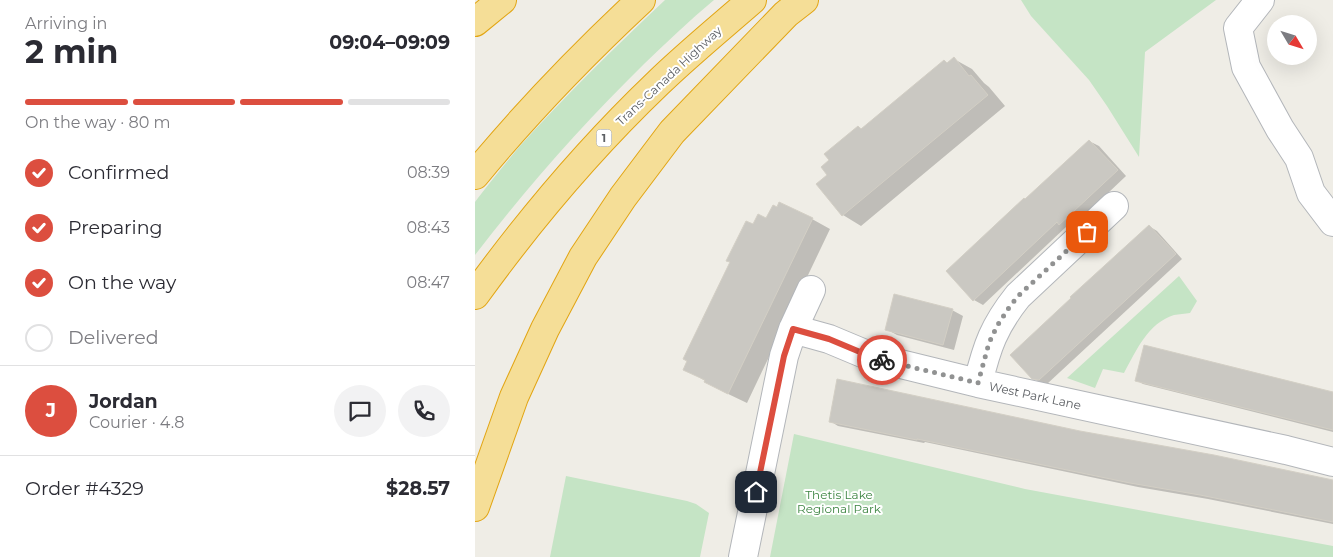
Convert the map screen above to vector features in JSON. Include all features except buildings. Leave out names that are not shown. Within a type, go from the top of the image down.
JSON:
[{"type":"highway","points":[[475,22],[502,0]]},
{"type":"highway","points":[[475,175],[536,104],[602,36],[641,0]]},
{"type":"highway","name":"Trans-Canada Highway","points":[[475,294],[550,198],[602,139],[659,82],[752,0]]},
{"type":"highway","points":[[475,507],[514,397],[545,329],[583,257],[623,197],[673,132],[787,14],[804,0]]},
{"type":"street","points":[[1260,0],[1238,28],[1246,67],[1280,129],[1299,158],[1311,193],[1333,222]]},
{"type":"street","points":[[978,383],[989,343],[1008,309],[1018,296],[1114,206]]},
{"type":"street","points":[[743,557],[784,356],[793,329],[811,290]]},
{"type":"street","name":"West Park Lane","points":[[793,329],[829,339],[872,357],[978,383],[1286,450],[1333,462]]},
{"type":"green space","points":[[665,0],[714,0],[687,23],[599,110],[556,156],[475,255],[475,202],[536,128]]},
{"type":"green space","points":[[1021,0],[1216,0],[1145,52],[1139,157],[1089,80],[1031,16]]},
{"type":"green space","points":[[1179,276],[1197,301],[1190,313],[1174,315],[1157,324],[1144,339],[1124,373],[1103,369],[1095,388],[1067,378]]},
{"type":"green space","name":"Thetis Lake Regional Park","points":[[794,434],[1025,489],[1333,546],[1333,557],[770,557]]},
{"type":"green space","points":[[566,476],[696,504],[709,513],[700,557],[550,557]]},
{"type":"way so far","points":[[882,360],[978,383],[989,343],[1008,309],[1018,296],[1087,232]]},
{"type":"route","points":[[756,492],[784,356],[793,329],[829,339],[882,360]]}]
